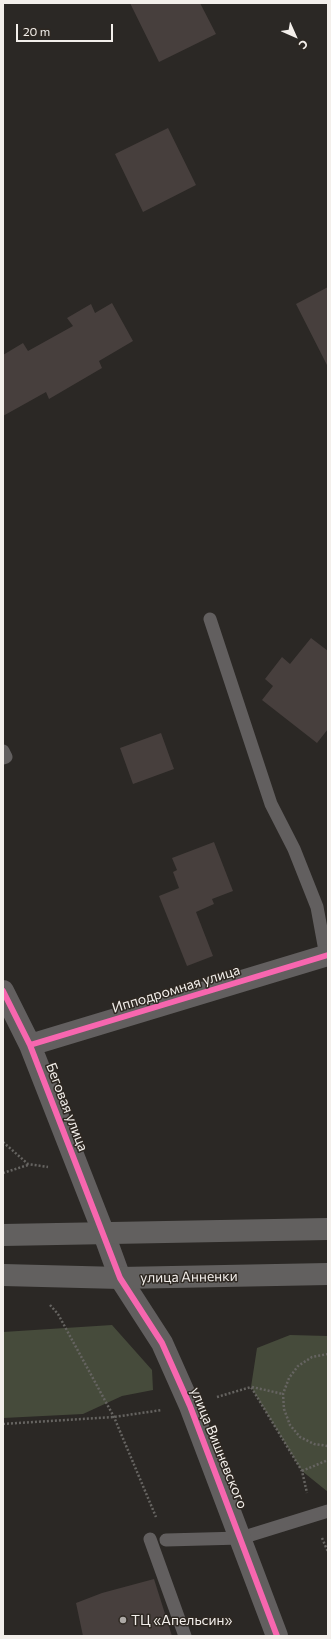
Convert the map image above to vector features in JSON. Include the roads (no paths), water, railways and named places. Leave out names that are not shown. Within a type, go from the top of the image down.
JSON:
[{"type":"main road","points":[[3,1235],[328,1229]]},
{"type":"main road","name":"улица Анненки","points":[[3,1275],[120,1278],[328,1274]]},
{"type":"street","name":"Ипподромная улица","points":[[30,1045],[327,956]]},
{"type":"street","name":"Беговая улица","points":[[3,991],[30,1045],[120,1278]]},
{"type":"street","name":"улица Вишневского","points":[[120,1278],[162,1343],[190,1406],[277,1636]]},
{"type":"lane","points":[[210,619],[271,804],[294,849],[317,907],[327,956]]},
{"type":"lane","points":[[3,751],[6,757],[3,758]]},
{"type":"lane","points":[[166,1540],[241,1538],[328,1511]]},
{"type":"lane","points":[[150,1539],[185,1636]]},
{"type":"place","name":"ТЦ «Апельсин»","points":[[123,1620]]}]
